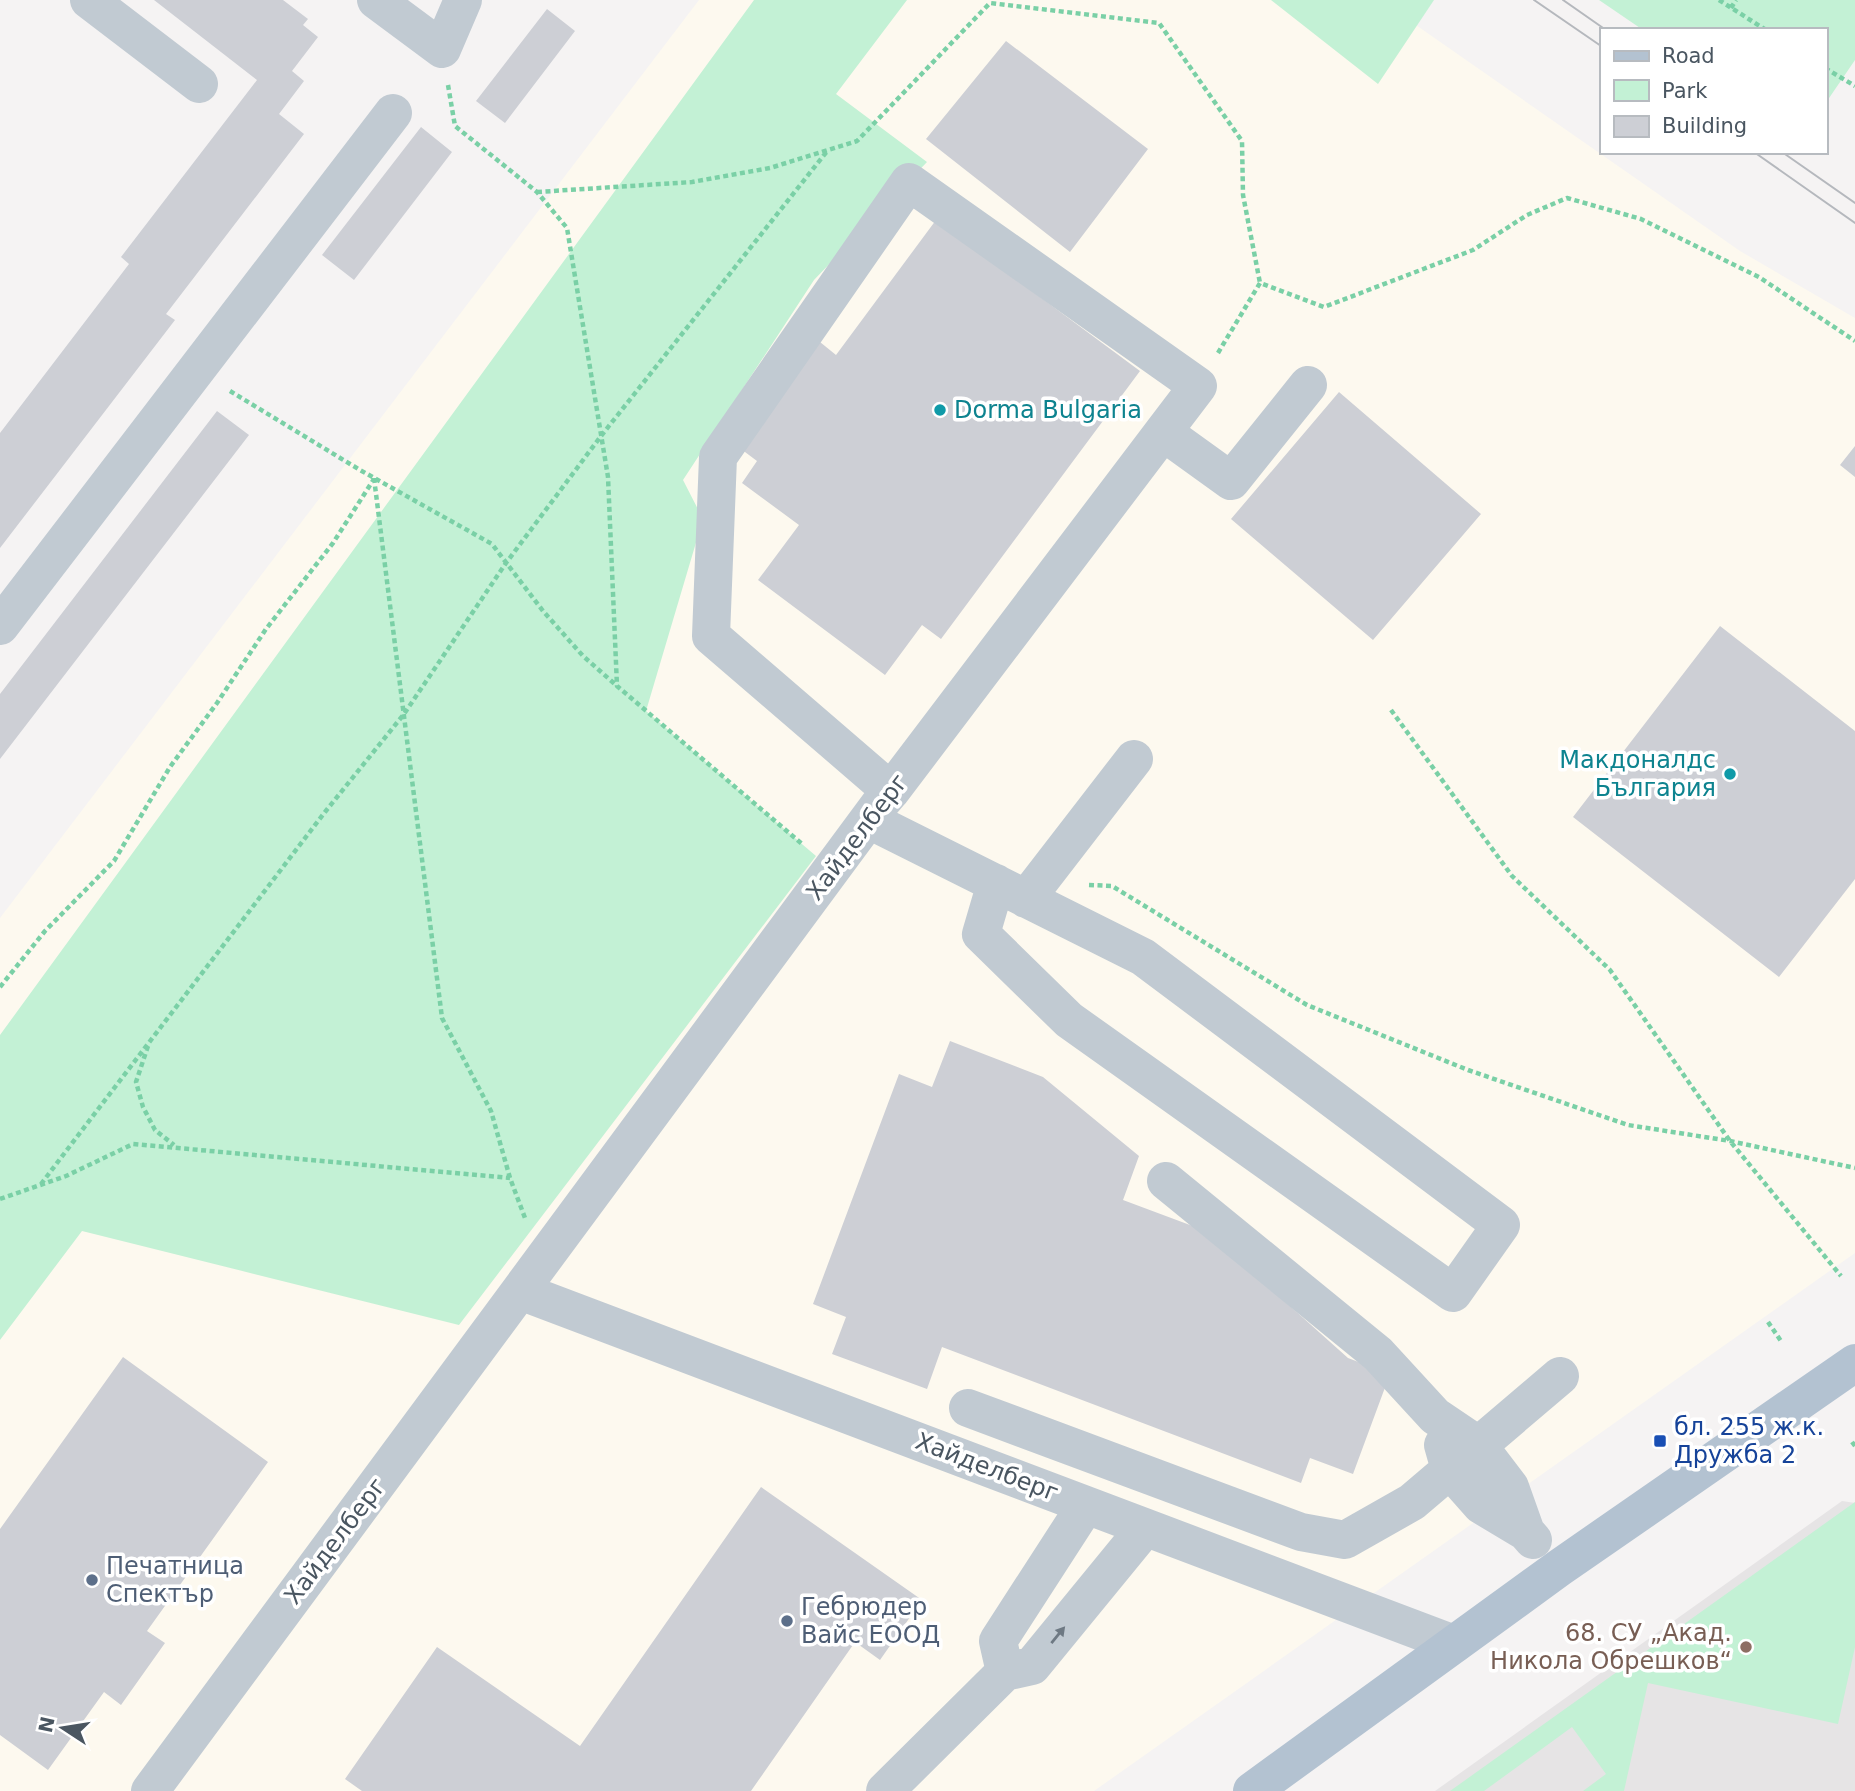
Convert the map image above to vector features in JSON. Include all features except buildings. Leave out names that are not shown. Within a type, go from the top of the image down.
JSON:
[{"type":"main road","points":[[1252,1791],[1559,1568],[1855,1363]]},
{"type":"street","points":[[89,0],[199,84]]},
{"type":"street","points":[[376,0],[442,50],[463,0]]},
{"type":"street","points":[[0,626],[393,113]]},
{"type":"street","points":[[1134,759],[1020,888],[981,934],[1069,1020],[1453,1293],[1501,1224],[1143,957],[1020,888],[880,805],[711,636],[718,457],[909,181],[1198,386]]},
{"type":"street","name":"Хайделберг","points":[[150,1791],[880,805],[1198,386]]},
{"type":"street","points":[[1163,432],[1231,481],[1308,386]]},
{"type":"street","points":[[1166,1181],[1378,1354],[1435,1416],[1478,1446],[1510,1487],[1526,1532]]},
{"type":"street","name":"Хайделберг","points":[[520,1291],[1454,1644]]},
{"type":"street","points":[[968,1408],[1301,1532],[1345,1540],[1412,1502],[1560,1376]]},
{"type":"street","points":[[1435,1416],[1450,1470],[1481,1505],[1526,1532],[1559,1568]]},
{"type":"street","points":[[1005,1672],[998,1641],[1086,1505]]},
{"type":"street","points":[[885,1791],[1005,1672],[1032,1666],[1146,1528]]},
{"type":"path","points":[[1719,0],[1763,28]]},
{"type":"path","points":[[1731,8],[1736,0]]},
{"type":"path","points":[[537,192],[692,182],[770,168],[857,141],[990,3],[1159,23],[1242,141],[1242,195],[1261,283],[1198,386]]},
{"type":"path","points":[[442,50],[455,126],[537,192],[566,228],[608,477],[617,686]]},
{"type":"path","points":[[1827,69],[1855,86]]},
{"type":"path","points":[[41,1184],[325,812],[404,714],[506,563],[601,436],[828,150]]},
{"type":"path","points":[[1261,283],[1324,307],[1472,250],[1527,215],[1567,198],[1641,219],[1759,277],[1855,341]]},
{"type":"path","points":[[196,370],[374,478],[492,544],[542,611],[583,656],[832,870]]},
{"type":"path","points":[[374,478],[442,1018],[491,1111],[510,1178],[526,1219]]},
{"type":"path","points":[[0,987],[46,931],[114,861],[170,767],[266,629],[333,543],[374,478]]},
{"type":"path","points":[[1391,710],[1512,876],[1610,970],[1730,1141],[1841,1276]]},
{"type":"path","points":[[1020,888],[1112,886],[1307,1005],[1468,1070],[1628,1125],[1730,1141],[1855,1168]]},
{"type":"path","points":[[150,1042],[136,1083],[143,1107],[155,1130],[175,1146]]},
{"type":"path","points":[[0,1199],[66,1176],[134,1144],[510,1178]]},
{"type":"path","points":[[1768,1322],[1781,1341]]},
{"type":"shaded area","points":[[699,0],[1380,0],[1740,251],[1855,318],[1855,1253],[1094,1791],[0,1791],[0,918]]},
{"type":"shaded area","name":"68. СУ „Акад. Никола Обрешков“","points":[[1842,1501],[1855,1503],[1855,1791],[1435,1791]]},
{"type":"green space","points":[[754,0],[907,0],[836,94],[927,162],[814,280],[683,480],[703,519],[646,711],[816,856],[459,1325],[82,1231],[0,1340],[0,1035]]},
{"type":"green space","points":[[1271,0],[1434,0],[1378,84]]},
{"type":"green space","points":[[1599,0],[1855,0],[1855,60],[1827,101],[1827,28],[1640,28]]},
{"type":"green space","points":[[1855,1502],[1855,1647],[1838,1724],[1648,1683],[1624,1791],[1583,1791],[1606,1774],[1572,1727],[1484,1791],[1450,1791]]},
{"type":"tram line","points":[[1534,0],[1600,45]]},
{"type":"tram line","points":[[1563,0],[1603,28]]},
{"type":"tram line","points":[[1757,154],[1855,223]]},
{"type":"tram line","points":[[1785,154],[1855,203]]},
{"type":"place","name":"Dorma Bulgaria","points":[[940,410]]},
{"type":"place","name":"Макдоналдс България","points":[[1730,774]]},
{"type":"place","name":"бл. 255 ж.к. Дружба 2","points":[[1660,1441]]},
{"type":"place","name":"Печатница Спектър","points":[[92,1580]]},
{"type":"place","name":"Гебрюдер Вайс ЕООД","points":[[787,1621]]},
{"type":"place","name":"68. СУ „Акад. Никола Обрешков“","points":[[1746,1647]]}]
